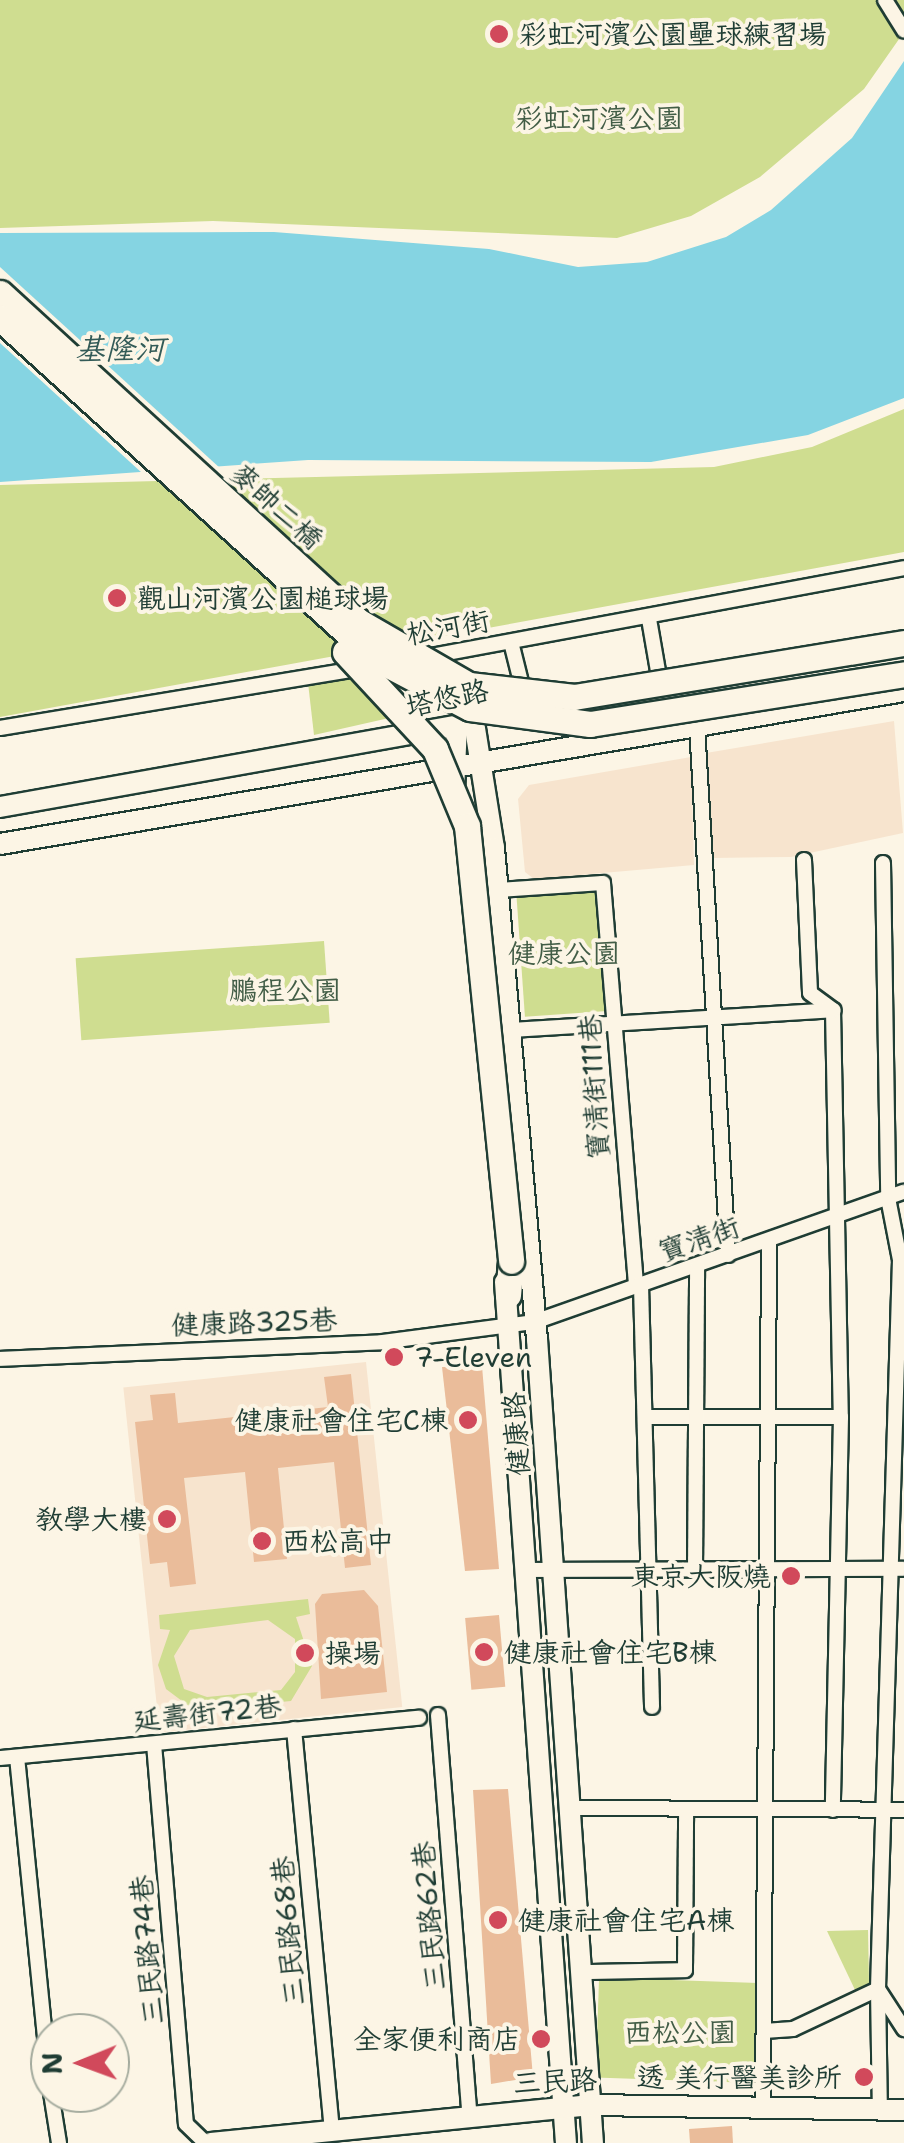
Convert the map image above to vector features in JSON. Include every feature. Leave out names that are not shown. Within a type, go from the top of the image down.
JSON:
[{"type":"highway","name":"麥帥二橋","points":[[0,294],[358,621],[433,670],[522,702],[631,692],[904,643]]},
{"type":"highway","name":"麥帥二橋","points":[[0,318],[307,600],[430,690],[544,723],[633,720],[904,674]]},
{"type":"highway","points":[[307,600],[328,635],[435,749],[467,826],[510,1261],[508,1295]]},
{"type":"highway","points":[[522,702],[558,710],[607,708],[904,658]]},
{"type":"street","points":[[884,0],[904,32]]},
{"type":"street","name":"松河街","points":[[0,728],[649,619],[904,568]]},
{"type":"street","points":[[649,619],[659,677]]},
{"type":"street","name":"塔悠路","points":[[0,807],[466,724],[522,702],[904,632]]},
{"type":"street","points":[[511,642],[522,702]]},
{"type":"street","points":[[1,839],[456,765],[483,765],[904,691]]},
{"type":"street","name":"健康路","points":[[466,724],[483,765],[498,890],[554,1570],[593,2143]]},
{"type":"street","name":"健康路","points":[[466,724],[456,765],[458,853],[508,1295],[566,2143]]},
{"type":"street","points":[[697,726],[728,1255]]},
{"type":"street","points":[[458,853],[494,848]]},
{"type":"street","points":[[804,860],[810,993],[833,1010]]},
{"type":"street","points":[[880,2110],[879,1810],[900,1569],[900,1260],[888,1198],[883,864]]},
{"type":"street","name":"寶清街111巷","points":[[498,890],[604,883],[639,1286],[645,1417],[644,1570],[652,1707]]},
{"type":"street","points":[[510,1030],[833,1010]]},
{"type":"street","points":[[832,1810],[841,1417],[833,1217],[833,1010]]},
{"type":"street","name":"寶清街","points":[[509,1326],[534,1322],[698,1267],[904,1192]]},
{"type":"street","points":[[763,2109],[769,1242]]},
{"type":"street","points":[[695,1570],[698,1267]]},
{"type":"street","name":"健康路325巷","points":[[0,1359],[382,1342],[509,1326]]},
{"type":"street","points":[[645,1417],[841,1417]]},
{"type":"street","points":[[525,1570],[900,1569]]},
{"type":"street","name":"三民路62巷","points":[[438,1715],[469,2113]]},
{"type":"street","name":"延壽街72巷","points":[[0,1758],[419,1718]]},
{"type":"street","name":"三民路68巷","points":[[294,1729],[332,2129]]},
{"type":"street","name":"三民路74巷","points":[[154,1744],[186,2124],[208,2143]]},
{"type":"street","points":[[17,1757],[42,2013]]},
{"type":"street","points":[[572,1808],[904,1810]]},
{"type":"street","points":[[584,1972],[685,1970],[686,1809]]},
{"type":"street","points":[[764,2031],[792,2029],[878,1989]]},
{"type":"street","points":[[878,1989],[904,2029]]},
{"type":"street","name":"三民路","points":[[208,2143],[332,2129],[363,2134],[469,2113],[590,2105],[904,2110]]},
{"type":"street","points":[[54,2113],[59,2143]]},
{"type":"shaded area","points":[[894,721],[903,833],[791,857],[713,858],[706,753]]},
{"type":"shaded area","points":[[691,757],[694,865],[534,879],[525,872],[518,799],[529,785]]},
{"type":"shaded area","name":"西松高中","points":[[366,1362],[402,1707],[160,1733],[123,1388]]},
{"type":"green space","name":"彩虹河濱公園","points":[[0,0],[904,0],[904,32],[864,89],[760,177],[691,216],[617,238],[213,221],[0,228]]},
{"type":"green space","points":[[904,409],[904,552],[0,717],[0,485],[714,467],[812,447]]},
{"type":"green space","points":[[353,667],[398,716],[314,735],[307,674]]},
{"type":"green space","name":"健康公園","points":[[602,886],[611,1011],[525,1017],[516,892]]},
{"type":"green space","name":"鵬程公園","points":[[324,941],[330,1023],[81,1040],[76,958]]},
{"type":"green space","name":"操場","points":[[308,1599],[310,1614],[296,1617],[312,1666],[291,1701],[194,1710],[166,1689],[158,1665],[170,1630],[160,1629],[159,1615]],"holes":[[[268,1620],[295,1639],[295,1672],[281,1690],[207,1697],[184,1689],[174,1656],[190,1630]]]},
{"type":"green space","points":[[868,1930],[869,1983],[856,1992],[827,1931]]},
{"type":"green space","name":"西松公園","points":[[599,1977],[758,1983],[755,2083],[596,2077]]},
{"type":"water","name":"基隆河","points":[[904,61],[904,398],[808,435],[651,462],[308,460],[0,482],[0,233],[274,232],[489,249],[578,267],[647,262],[726,237],[771,210],[852,138]]},
{"type":"pier","points":[[0,267],[221,469],[142,473],[0,343]]},
{"type":"building","name":"健康社會住宅C棟","points":[[482,1366],[499,1569],[465,1571],[442,1367]]},
{"type":"building","name":"教學大樓","points":[[351,1374],[371,1565],[345,1568],[334,1462],[278,1468],[287,1559],[254,1562],[245,1472],[184,1478],[196,1584],[170,1587],[167,1562],[150,1564],[135,1422],[153,1420],[150,1395],[175,1393],[178,1423],[328,1407],[324,1377]]},
{"type":"building","points":[[364,1590],[378,1606],[387,1692],[321,1699],[315,1604],[322,1594]]},
{"type":"building","name":"健康社會住宅B棟","points":[[499,1615],[505,1687],[471,1690],[465,1618]]},
{"type":"building","name":"健康社會住宅A棟","points":[[508,1789],[533,2077],[491,2084],[473,1790]]},
{"type":"building","points":[[732,2126],[733,2143],[690,2143],[689,2129]]},
{"type":"place","name":"彩虹河濱公園壘球練習場","points":[[499,34]]},
{"type":"place","name":"觀山河濱公園槌球場","points":[[117,598]]},
{"type":"place","name":"7-Eleven","points":[[394,1357]]},
{"type":"place","name":"健康社會住宅C棟","points":[[468,1420]]},
{"type":"place","name":"教學大樓","points":[[167,1519]]},
{"type":"place","name":"西松高中","points":[[262,1541]]},
{"type":"place","name":"東京大阪燒","points":[[791,1576]]},
{"type":"place","name":"健康社會住宅B棟","points":[[484,1652]]},
{"type":"place","name":"操場","points":[[305,1653]]},
{"type":"place","name":"健康社會住宅A棟","points":[[498,1920]]},
{"type":"place","name":"全家便利商店","points":[[541,2039]]},
{"type":"place","name":"透 美行醫美診所","points":[[864,2077]]}]
